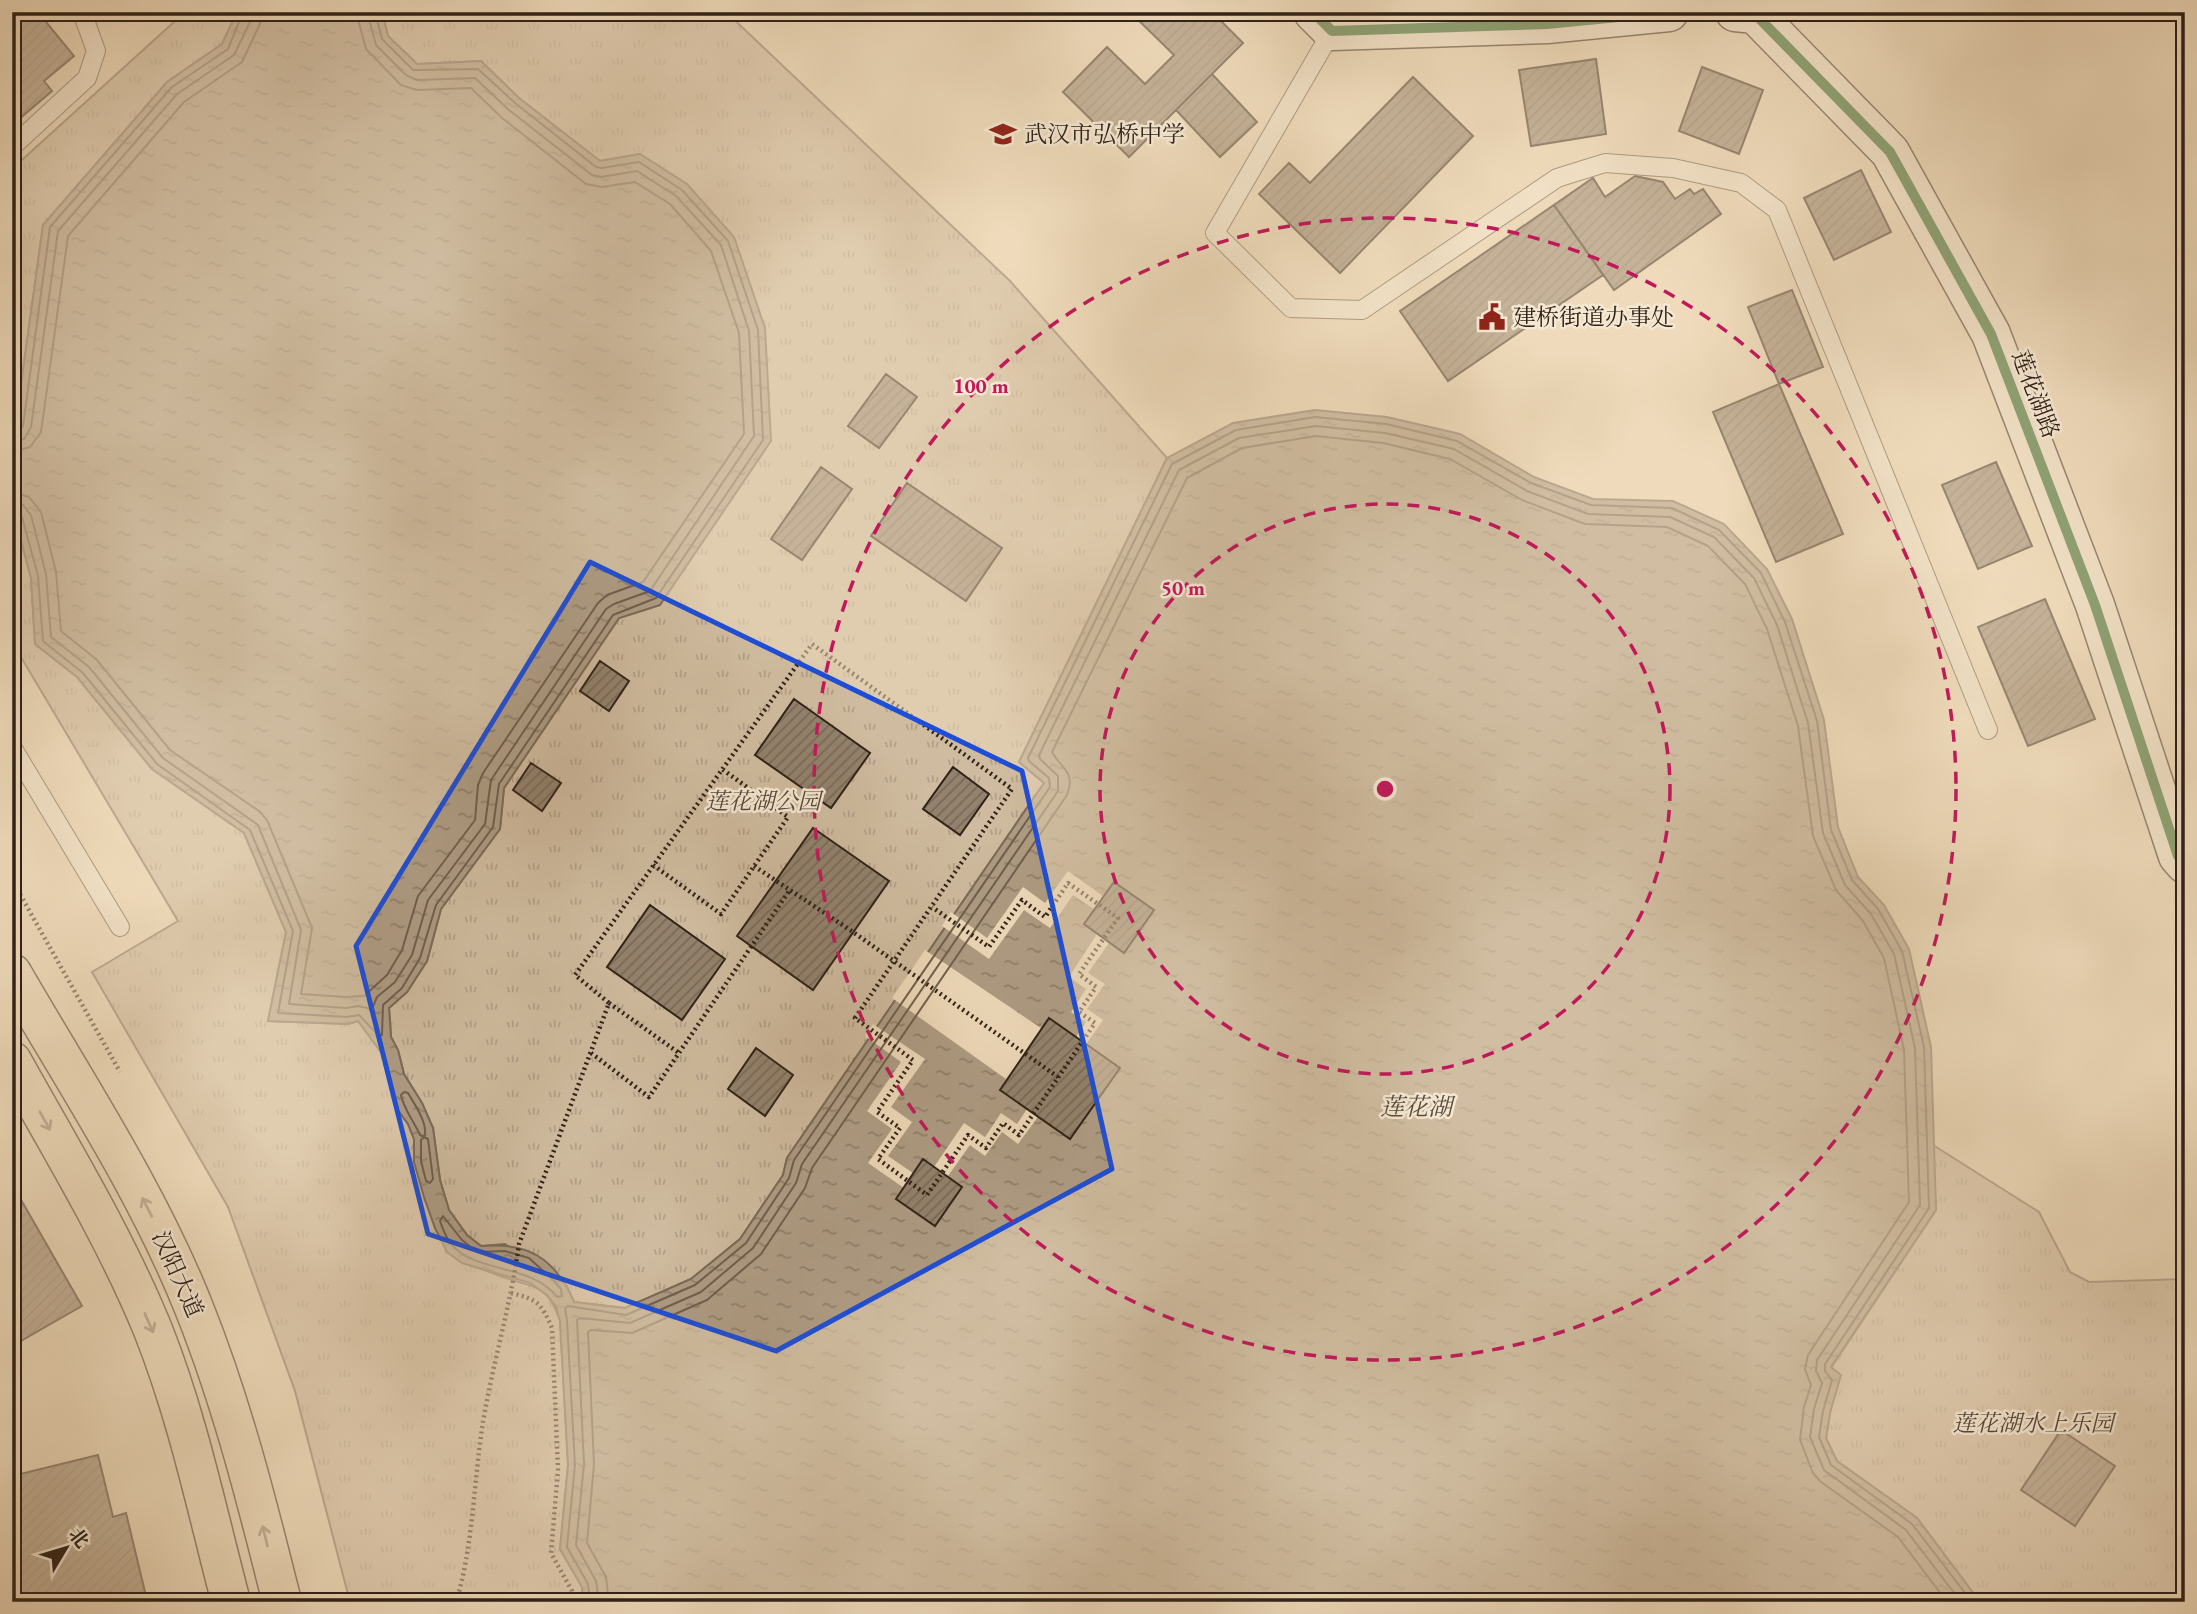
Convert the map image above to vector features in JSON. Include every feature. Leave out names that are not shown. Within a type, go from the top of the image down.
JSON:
[{"type":"main road","name":"汉阳大道","points":[[12,973],[148,1207],[194,1308],[246,1457],[282,1602]]},
{"type":"main road","name":"汉阳大道","points":[[12,1061],[108,1234],[152,1329],[181,1409],[231,1602]]},
{"type":"street","points":[[1322,22],[1547,24],[1669,12]]},
{"type":"street","name":"莲花湖路","points":[[1735,12],[1755,14],[1890,152],[1991,334],[2095,605],[2178,856],[2185,864]]},
{"type":"lane","points":[[12,147],[87,78],[96,51],[82,12]]},
{"type":"lane","points":[[1322,22],[1215,233],[1291,308],[1362,310],[1557,178],[1605,163],[1673,168],[1741,183],[1777,210],[1989,730]]},
{"type":"lane","points":[[12,747],[120,928]]},
{"type":"path","points":[[679,1053],[575,975],[812,644],[1012,789],[855,1018],[913,1060],[877,1112],[900,1128],[878,1160],[928,1195],[968,1135],[986,1148],[1003,1123],[1019,1135],[1095,1023],[1079,1012],[1096,987],[1079,974],[1118,918],[1068,883],[1045,917],[1022,900],[989,947],[932,907]]},
{"type":"path","points":[[653,865],[721,915],[788,817],[722,769]]},
{"type":"path","points":[[754,866],[853,932],[1058,1077]]},
{"type":"path","points":[[591,1053],[649,1097],[789,891]]},
{"type":"path","points":[[456,1602],[467,1549],[484,1420],[514,1281],[519,1244],[610,1003]]},
{"type":"path","points":[[511,1293],[533,1298],[544,1309],[552,1328],[558,1471],[551,1553],[572,1591],[574,1602]]},
{"type":"highlighted area","points":[[590,562],[1022,771],[1112,1169],[776,1351],[428,1234],[356,946]]},
{"type":"green space","points":[[185,12],[237,12],[222,44],[167,82],[43,225],[12,450],[12,169]]},
{"type":"green space","name":"莲花湖公园","points":[[382,12],[726,12],[1010,281],[1167,458],[1019,762],[1044,783],[787,1158],[783,1175],[740,1239],[691,1279],[625,1308],[574,1302],[567,1286],[505,1244],[481,1246],[467,1235],[449,1210],[440,1180],[433,1128],[422,1103],[404,1074],[398,1050],[391,1037],[389,1008],[407,992],[427,961],[441,909],[500,829],[504,788],[619,618],[660,605],[640,154],[600,161],[519,98],[481,61],[417,64],[388,36]]},
{"type":"green space","points":[[12,507],[31,578],[35,644],[77,677],[152,769],[244,833],[286,932],[268,1021],[348,1024],[358,1021],[383,1055],[397,1109],[408,1124],[414,1139],[414,1162],[462,1263],[542,1291],[552,1302],[560,1321],[568,1465],[560,1549],[582,1587],[583,1602],[350,1602],[295,1391],[228,1207],[92,972],[178,921],[12,642]]},
{"type":"green space","name":"莲花湖水上乐园","points":[[1933,1145],[2039,1212],[2070,1272],[2089,1282],[2185,1279],[2185,1602],[1980,1602],[1917,1518],[1837,1461],[1826,1438],[1830,1413],[1831,1368],[1936,1210]]},
{"type":"water","name":"莲花湖","points":[[237,12],[382,12],[388,36],[417,64],[481,61],[519,98],[600,161],[640,154],[687,184],[734,237],[765,328],[771,441],[660,605],[619,618],[504,788],[500,829],[441,909],[427,961],[407,992],[389,1008],[391,1037],[398,1050],[404,1074],[422,1103],[433,1128],[440,1180],[449,1210],[467,1235],[481,1246],[513,1247],[538,1256],[558,1274],[574,1302],[625,1308],[691,1279],[740,1239],[783,1175],[787,1158],[1044,783],[1019,762],[1167,458],[1233,423],[1315,410],[1387,417],[1460,434],[1534,477],[1593,499],[1673,501],[1724,524],[1767,569],[1792,619],[1824,720],[1838,827],[1858,877],[1884,905],[1909,949],[1931,1047],[1936,1210],[1831,1367],[1841,1375],[1826,1438],[1837,1461],[1917,1518],[1980,1602],[583,1602],[582,1587],[560,1549],[568,1465],[560,1321],[556,1307],[547,1295],[530,1283],[462,1263],[447,1252],[424,1197],[414,1162],[414,1139],[408,1124],[397,1109],[383,1055],[358,1021],[348,1024],[268,1021],[286,932],[244,833],[152,769],[77,677],[35,644],[31,578],[12,506],[12,450],[43,225],[167,82],[222,44]]},
{"type":"pier","points":[[1068,871],[1104,897],[1114,882],[1154,910],[1124,953],[1109,943],[1088,973],[1105,984],[1087,1009],[1103,1020],[1086,1044],[1120,1068],[1070,1139],[1038,1117],[1018,1144],[1002,1132],[985,1156],[970,1145],[948,1176],[962,1187],[935,1226],[896,1199],[904,1188],[868,1163],[892,1129],[867,1111],[901,1062],[865,1036],[873,1024],[925,1059],[891,1107],[912,1122],[888,1156],[913,1173],[923,1159],[934,1167],[964,1123],[985,1137],[1001,1113],[1017,1124],[1027,1109],[1000,1090],[1006,1079],[892,998],[925,950],[1041,1028],[1049,1018],[1076,1037],[1086,1022],[1071,1012],[1086,989],[1069,977],[1097,934],[1084,924],[1094,909],[1073,895],[1050,928],[1024,910],[989,959],[942,926],[951,912],[987,938],[1023,887],[1045,903]]},
{"type":"building","points":[[25,12],[38,12],[74,56],[44,81],[52,91],[12,125],[12,23]]},
{"type":"building","points":[[1130,12],[1212,12],[1243,43],[1129,157],[1063,92],[1107,47],[1145,84],[1174,55]]},
{"type":"building","points":[[1596,59],[1606,134],[1531,146],[1519,70]]},
{"type":"building","points":[[1702,67],[1763,90],[1739,154],[1679,131]]},
{"type":"building","points":[[1212,74],[1257,122],[1220,157],[1176,110]]},
{"type":"building","points":[[1413,77],[1473,136],[1340,273],[1259,194],[1289,163],[1310,183]]},
{"type":"building","points":[[1861,170],[1891,232],[1834,260],[1804,198]]},
{"type":"building","points":[[1635,176],[1663,182],[1675,199],[1690,189],[1694,194],[1703,189],[1721,214],[1614,290],[1554,205],[1593,178],[1605,197]]},
{"type":"building","points":[[1554,205],[1603,275],[1448,381],[1400,311]]},
{"type":"building","points":[[1792,290],[1823,367],[1779,384],[1748,307]]},
{"type":"building","points":[[886,374],[917,397],[879,448],[848,426]]},
{"type":"building","points":[[1779,384],[1843,534],[1776,562],[1713,412]]},
{"type":"building","points":[[1996,462],[2032,546],[1978,569],[1942,485]]},
{"type":"building","points":[[821,467],[852,489],[802,560],[771,539]]},
{"type":"building","points":[[907,483],[1002,548],[966,601],[871,536]]},
{"type":"building","points":[[2045,599],[2095,719],[2028,746],[1978,627]]},
{"type":"building","points":[[600,661],[629,681],[609,711],[580,691]]},
{"type":"building","points":[[794,699],[870,753],[831,808],[755,755]]},
{"type":"building","points":[[531,763],[561,783],[542,811],[513,790]]},
{"type":"building","points":[[953,767],[989,794],[960,835],[923,809]]},
{"type":"building","points":[[813,828],[889,881],[813,990],[737,936]]},
{"type":"building","points":[[1114,882],[1154,910],[1124,953],[1084,924]]},
{"type":"building","points":[[650,905],[725,959],[682,1020],[607,967]]},
{"type":"building","points":[[1049,1018],[1120,1068],[1070,1139],[1000,1090]]},
{"type":"building","points":[[756,1048],[793,1075],[765,1116],[728,1089]]},
{"type":"building","points":[[923,1159],[962,1187],[935,1226],[896,1199]]},
{"type":"building","points":[[12,1184],[82,1306],[12,1346]]},
{"type":"building","points":[[2061,1430],[2115,1466],[2075,1526],[2021,1490]]},
{"type":"building","points":[[98,1455],[113,1517],[126,1513],[146,1596],[133,1600],[134,1602],[12,1602],[12,1476]]},
{"type":"cycle path","points":[[1313,12],[1332,31],[1547,24],[1669,12]]},
{"type":"cycle path","points":[[1735,12],[1755,14],[1890,152],[1991,334],[2095,605],[2178,856],[2185,864]]},
{"type":"place","name":"武汉市弘桥中学","points":[[1003,134]]},
{"type":"place","name":"建桥街道办事处","points":[[1492,317]]}]
